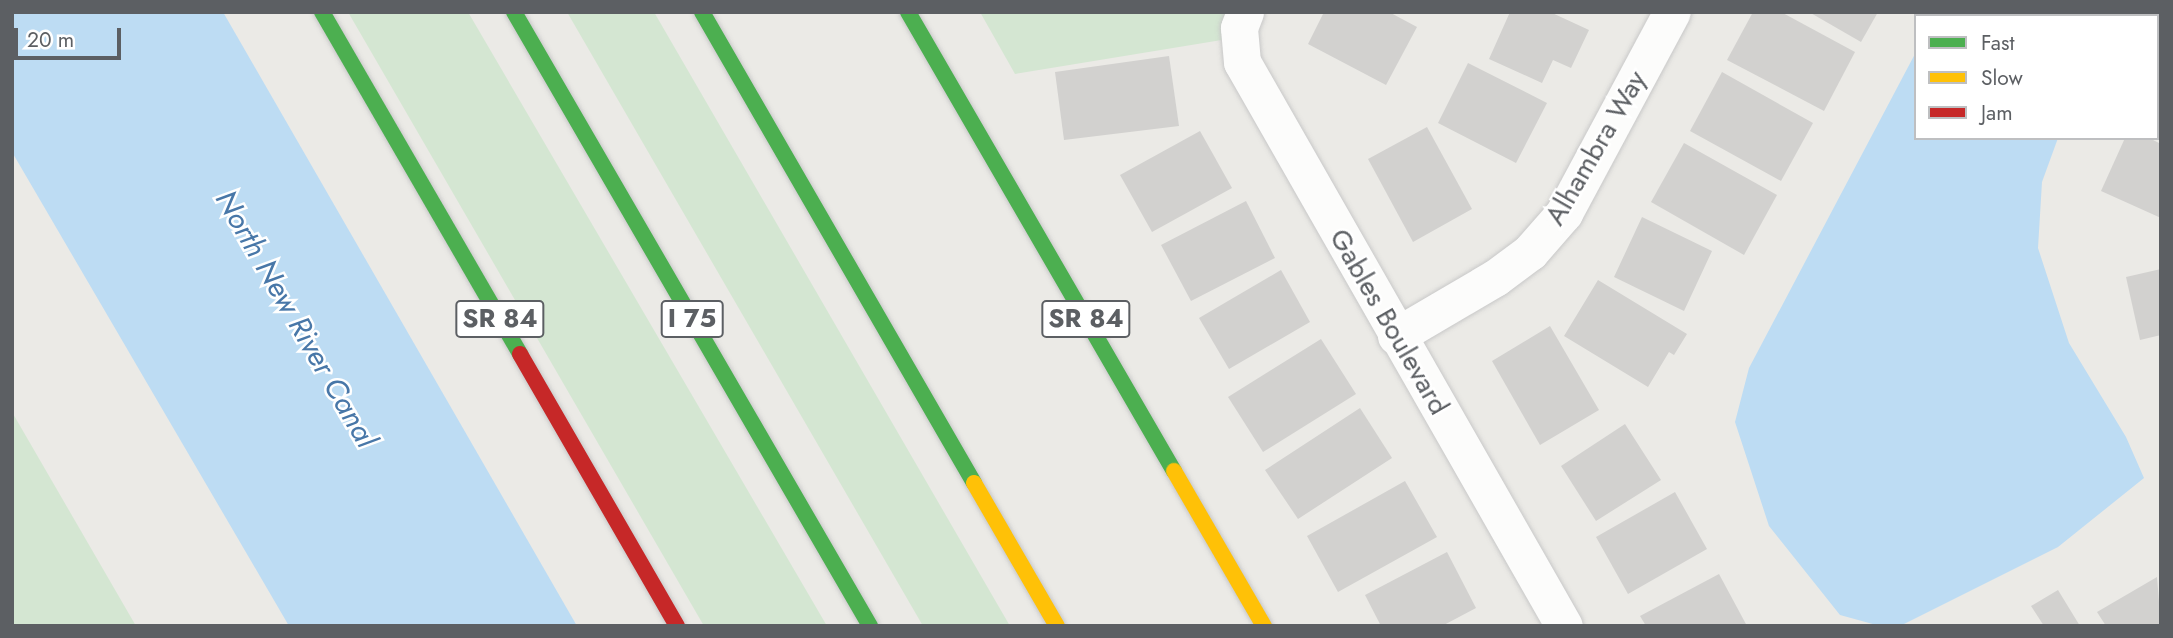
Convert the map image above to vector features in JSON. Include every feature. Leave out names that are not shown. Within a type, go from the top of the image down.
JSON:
[{"type":"main road","name":"SR 84","points":[[322,12],[677,626]]},
{"type":"main road","name":"I 75","points":[[514,12],[870,626]]},
{"type":"main road","points":[[702,12],[1057,626]]},
{"type":"main road","name":"SR 84","points":[[908,12],[1264,626]]},
{"type":"street","name":"Gables Boulevard","points":[[1245,12],[1239,28],[1242,62],[1396,336],[1564,626]]},
{"type":"street","name":"Alhambra Way","points":[[1396,336],[1495,278],[1530,252],[1564,214],[1672,12]]},
{"type":"green space","points":[[348,12],[468,12],[827,626],[704,626]]},
{"type":"green space","points":[[567,12],[654,12],[1010,626],[923,626]]},
{"type":"green space","points":[[980,12],[1245,12],[1240,37],[1015,74]]},
{"type":"green space","points":[[12,412],[136,626],[12,626]]},
{"type":"water","name":"North New River Canal","points":[[12,12],[223,12],[577,626],[289,626],[12,152]]},
{"type":"water","points":[[1937,12],[2137,12],[2036,14],[1936,14]]},
{"type":"water","points":[[1914,56],[1914,140],[2057,140],[2042,182],[2038,248],[2069,343],[2126,437],[2144,478],[2058,547],[1900,626],[1880,626],[1840,615],[1769,526],[1735,422],[1749,368]]},
{"type":"building","points":[[1324,12],[1389,12],[1417,27],[1386,85],[1308,44]]},
{"type":"building","points":[[1510,12],[1550,12],[1589,30],[1571,68],[1553,60],[1542,83],[1489,59]]},
{"type":"building","points":[[1753,12],[1781,12],[1855,52],[1824,111],[1727,60]]},
{"type":"building","points":[[1809,12],[1878,12],[1861,42]]},
{"type":"building","points":[[1169,56],[1179,126],[1064,140],[1055,72]]},
{"type":"building","points":[[1468,63],[1547,103],[1516,163],[1438,123]]},
{"type":"building","points":[[1722,72],[1813,123],[1781,181],[1690,131]]},
{"type":"building","points":[[1427,127],[1472,209],[1413,242],[1368,159]]},
{"type":"building","points":[[1200,131],[1232,188],[1152,232],[1120,175]]},
{"type":"building","points":[[2124,140],[2153,140],[2161,144],[2161,218],[2101,191]]},
{"type":"building","points":[[1684,143],[1777,195],[1744,255],[1651,202]]},
{"type":"building","points":[[1246,201],[1275,258],[1191,301],[1161,245]]},
{"type":"building","points":[[1642,217],[1712,251],[1684,311],[1614,277]]},
{"type":"building","points":[[2161,269],[2161,335],[2140,340],[2126,277]]},
{"type":"building","points":[[1281,270],[1310,322],[1229,369],[1199,318]]},
{"type":"building","points":[[1598,280],[1687,334],[1674,355],[1669,352],[1648,387],[1564,336]]},
{"type":"building","points":[[1550,326],[1599,410],[1540,445],[1492,361]]},
{"type":"building","points":[[1321,339],[1356,394],[1263,452],[1228,397]]},
{"type":"building","points":[[1360,408],[1392,458],[1298,519],[1265,470]]},
{"type":"building","points":[[1625,424],[1661,480],[1596,521],[1561,466]]},
{"type":"building","points":[[1405,481],[1437,537],[1338,592],[1307,536]]},
{"type":"building","points":[[1675,492],[1707,549],[1628,594],[1596,537]]},
{"type":"building","points":[[1447,552],[1476,608],[1442,626],[1381,626],[1365,595]]},
{"type":"building","points":[[1719,574],[1747,626],[1646,626],[1640,616]]},
{"type":"building","points":[[2157,577],[2161,626],[2106,626],[2097,612]]},
{"type":"building","points":[[2058,590],[2080,626],[2044,626],[2031,606]]},
{"type":"traffic: fast","points":[[322,12],[520,354]]},
{"type":"traffic: fast","points":[[514,12],[870,626]]},
{"type":"traffic: fast","points":[[702,12],[974,483]]},
{"type":"traffic: fast","points":[[908,12],[1174,471]]},
{"type":"traffic: slow","points":[[1174,471],[1264,626]]},
{"type":"traffic: slow","points":[[974,483],[1057,626]]},
{"type":"traffic: jam","points":[[520,354],[677,626]]}]
